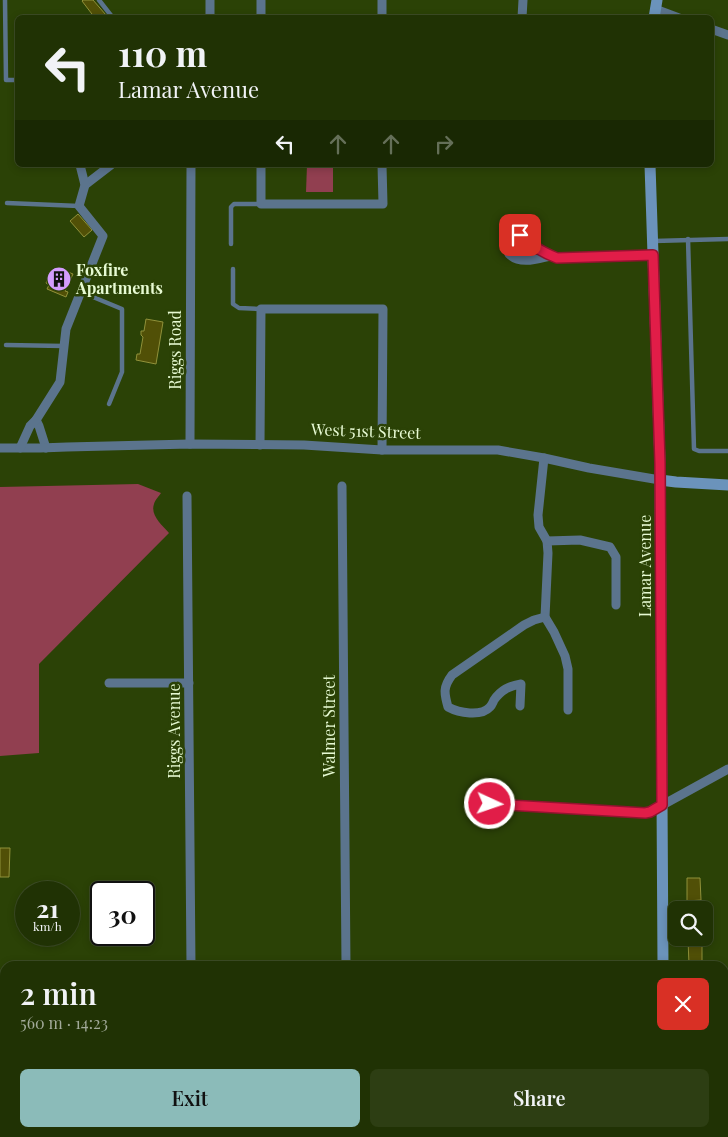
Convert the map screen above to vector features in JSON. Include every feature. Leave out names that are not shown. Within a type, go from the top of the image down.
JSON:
[{"type":"street","points":[[210,0],[210,15]]},
{"type":"street","points":[[261,0],[261,15]]},
{"type":"street","points":[[382,0],[382,15]]},
{"type":"street","points":[[522,15],[523,0]]},
{"type":"street","points":[[655,9],[671,15]]},
{"type":"street","points":[[714,30],[728,34]]},
{"type":"street","points":[[20,448],[30,426],[36,420],[60,382],[66,329],[103,236],[79,206],[85,185],[80,167]]},
{"type":"street","points":[[85,185],[108,167]]},
{"type":"street","name":"Riggs Road","points":[[190,444],[191,167]]},
{"type":"street","points":[[261,167],[261,204],[382,204],[382,167]]},
{"type":"street","name":"Lamar Avenue","points":[[650,167],[661,525],[663,961]]},
{"type":"street","points":[[550,256],[565,258],[653,255]]},
{"type":"street","points":[[260,445],[261,309],[383,309],[382,450]]},
{"type":"street","points":[[36,420],[46,448]]},
{"type":"street","name":"West 51st Street","points":[[0,448],[190,444],[304,445],[382,450],[498,450],[660,480],[728,485]]},
{"type":"street","points":[[544,458],[538,515],[539,528],[547,541],[548,561],[545,617],[565,656],[568,669],[568,710]]},
{"type":"street","name":"Walmer Street","points":[[342,486],[346,961]]},
{"type":"street","name":"Riggs Avenue","points":[[187,496],[191,961]]},
{"type":"street","points":[[547,541],[580,540],[610,547],[616,557],[616,605]]},
{"type":"street","points":[[520,706],[521,684],[513,685],[502,691],[490,708],[482,712],[457,712],[448,707],[445,695],[446,684],[452,675],[524,625],[545,617]]},
{"type":"street","points":[[109,684],[189,683]]},
{"type":"street","points":[[490,804],[645,813],[728,769]]},
{"type":"lane","points":[[5,0],[6,80],[15,80]]},
{"type":"lane","points":[[100,0],[111,15]]},
{"type":"lane","points":[[7,204],[79,206]]},
{"type":"lane","points":[[231,244],[231,207],[234,204],[261,204]]},
{"type":"lane","points":[[688,239],[694,449],[699,451],[728,451]]},
{"type":"lane","points":[[652,241],[728,239]]},
{"type":"lane","points":[[233,269],[233,304],[239,308],[261,309]]},
{"type":"lane","points":[[81,292],[122,309],[122,372],[110,404]]},
{"type":"lane","points":[[6,345],[64,346]]},
{"type":"shaded area","points":[[307,167],[333,167],[333,192],[306,192]]},
{"type":"shaded area","points":[[138,484],[161,493],[153,508],[157,520],[169,533],[39,664],[39,753],[0,756],[0,487]]},
{"type":"building","points":[[93,0],[106,15],[93,15],[82,1]]},
{"type":"building","points":[[78,214],[92,230],[84,237],[70,221]]},
{"type":"building","name":"Foxfire Apartments","points":[[58,268],[73,274],[65,291],[68,292],[66,297],[47,289],[49,285],[46,283],[52,271],[56,273]]},
{"type":"building","points":[[146,319],[163,322],[156,364],[136,360],[137,354],[140,354],[143,337],[141,331],[144,331]]},
{"type":"building","points":[[0,848],[10,848],[9,877],[0,877]]},
{"type":"building","points":[[687,878],[700,878],[701,900],[687,901]]},
{"type":"building","points":[[688,946],[702,946],[702,961],[689,961]]},
{"type":"place","name":"Foxfire Apartments","points":[[59,279]]},
{"type":"route","points":[[490,804],[645,813],[662,805],[660,463],[653,255],[557,258],[547,254],[520,235]]}]
